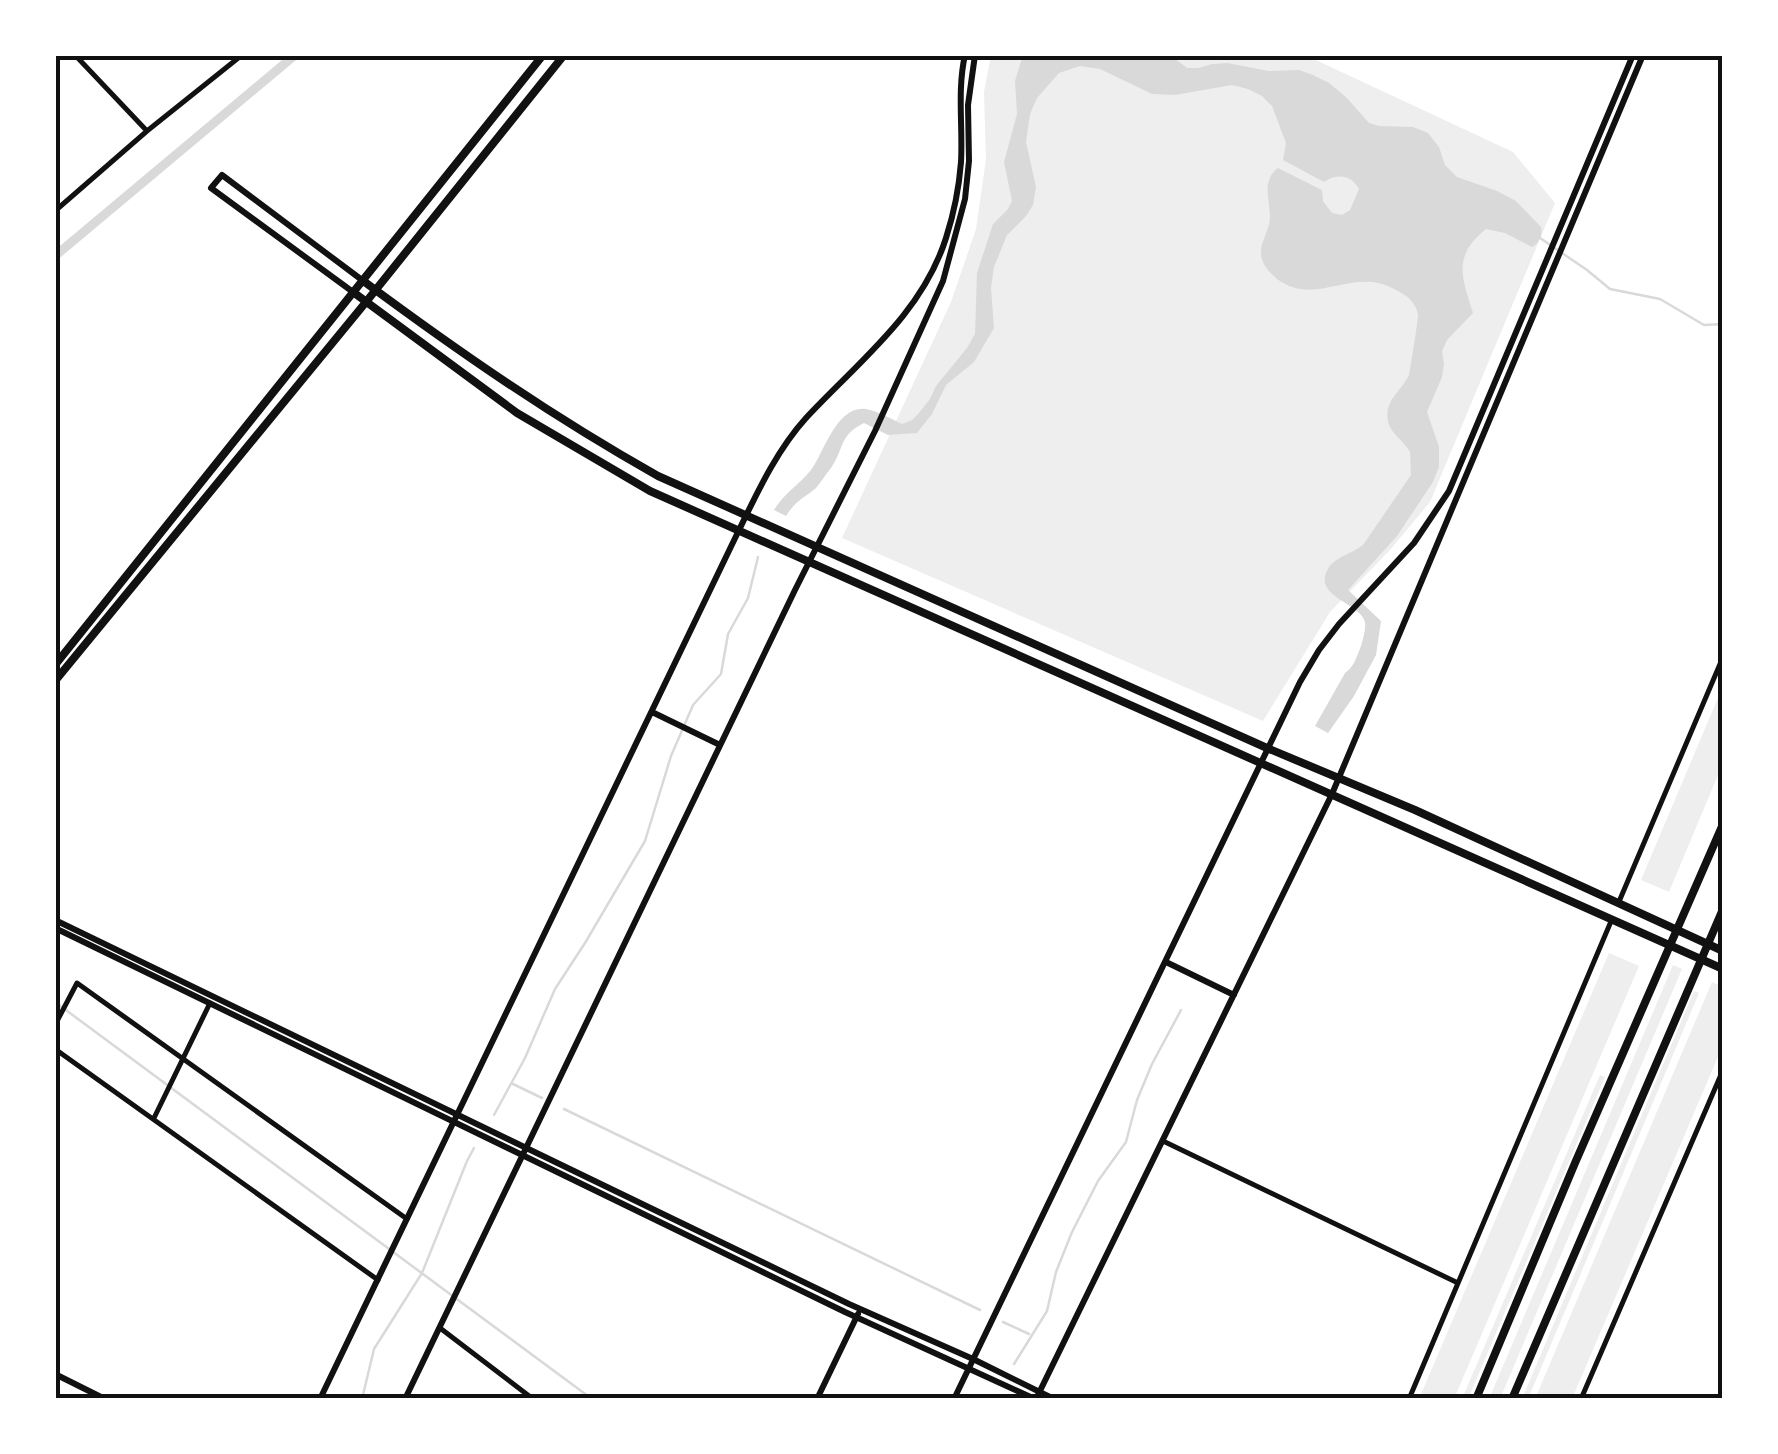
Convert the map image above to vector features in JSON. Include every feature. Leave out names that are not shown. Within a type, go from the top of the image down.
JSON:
[{"type":"main road","points":[[55,665],[543,55]]},
{"type":"main road","points":[[55,681],[564,55]]},
{"type":"main road","points":[[362,280],[502,382],[658,476],[1267,748],[1415,810],[1723,951]]},
{"type":"main road","points":[[352,292],[517,414],[650,491],[1723,969]]},
{"type":"main road","points":[[1476,1399],[1723,824]]},
{"type":"main road","points":[[1512,1399],[1723,908]]},
{"type":"street","points":[[76,55],[147,131]]},
{"type":"street","points":[[55,211],[242,55]]},
{"type":"street","points":[[320,1399],[774,463],[804,420],[882,340],[912,306],[929,279],[946,240],[958,192],[965,55]]},
{"type":"street","points":[[405,1399],[943,281],[962,216],[969,161],[968,104],[975,55]]},
{"type":"street","points":[[954,1399],[1260,762],[1319,650],[1361,598],[1414,543],[1449,491],[1633,55]]},
{"type":"street","points":[[1037,1397],[1332,794],[1643,55]]},
{"type":"street","points":[[352,292],[211,188],[222,175],[362,280]]},
{"type":"street","points":[[1618,904],[1723,657]]},
{"type":"street","points":[[652,712],[720,746]]},
{"type":"street","points":[[1409,1399],[1612,919]]},
{"type":"street","points":[[55,920],[858,1314],[971,1363],[1037,1397],[1054,1399]]},
{"type":"street","points":[[55,928],[212,1000]]},
{"type":"street","points":[[1166,962],[1234,995]]},
{"type":"street","points":[[55,1025],[77,983],[407,1219]]},
{"type":"street","points":[[154,1118],[212,1000]]},
{"type":"street","points":[[55,1049],[378,1280]]},
{"type":"street","points":[[1581,1399],[1723,1070]]},
{"type":"street","points":[[1163,1141],[1458,1283]]},
{"type":"street","points":[[818,1399],[858,1314]]},
{"type":"street","points":[[440,1327],[533,1399]]},
{"type":"street","points":[[55,1374],[105,1399]]},
{"type":"shaded area","points":[[991,55],[1305,55],[1513,152],[1555,203],[1430,502],[1330,612],[1263,721],[842,538],[951,302],[976,229],[986,159],[984,92]]},
{"type":"shaded area","points":[[1023,55],[1170,55],[1187,68],[1227,63],[1269,71],[1299,70],[1329,83],[1369,123],[1413,127],[1428,133],[1439,147],[1445,165],[1457,177],[1516,201],[1541,227],[1540,239],[1532,247],[1505,233],[1486,229],[1464,258],[1463,278],[1473,313],[1447,340],[1442,351],[1442,377],[1427,412],[1439,447],[1439,467],[1397,536],[1348,590],[1381,621],[1376,655],[1328,733],[1315,726],[1355,661],[1365,622],[1355,609],[1331,592],[1325,577],[1332,564],[1363,545],[1411,475],[1410,452],[1392,430],[1387,414],[1409,375],[1418,314],[1406,296],[1379,283],[1306,290],[1277,279],[1266,268],[1261,254],[1270,222],[1268,184],[1278,168],[1322,190],[1323,201],[1332,213],[1342,215],[1350,210],[1359,189],[1348,178],[1324,182],[1283,160],[1286,143],[1272,106],[1248,89],[1232,85],[1175,95],[1152,94],[1100,69],[1080,66],[1059,73],[1037,98],[1030,114],[1026,142],[1036,187],[1033,205],[1007,235],[994,267],[994,328],[974,362],[946,385],[932,414],[917,433],[888,435],[864,423],[846,438],[816,488],[786,516],[774,510],[811,470],[839,422],[856,410],[866,409],[902,424],[912,420],[975,334],[977,273],[993,224],[1012,201],[1004,162],[1017,114],[1015,81]]},
{"type":"shaded area","points":[[1723,686],[1723,763],[1669,892],[1641,880]]},
{"type":"shaded area","points":[[1609,953],[1639,966],[1454,1399],[1419,1399]]},
{"type":"shaded area","points":[[1673,965],[1682,969],[1500,1399],[1489,1399]]},
{"type":"shaded area","points":[[1712,982],[1723,987],[1723,1045],[1572,1399],[1535,1399]]},
{"type":"shaded area","points":[[1694,991],[1699,993],[1528,1399],[1522,1399]]},
{"type":"shaded area","points":[[1600,1075],[1605,1077],[1468,1399],[1462,1399]]},
{"type":"waterway","points":[[55,256],[295,55]]},
{"type":"waterway","points":[[1540,238],[1610,289],[1660,299],[1704,325],[1723,324]]},
{"type":"waterway","points":[[494,1115],[525,1058],[555,989],[645,841],[671,756],[693,705],[721,674],[728,634],[748,598],[758,557]]},
{"type":"waterway","points":[[55,1002],[592,1399]]},
{"type":"waterway","points":[[1014,1364],[1047,1311],[1056,1272],[1072,1232],[1098,1181],[1126,1142],[1137,1100],[1181,1010]]},
{"type":"waterway","points":[[513,1084],[542,1098]]},
{"type":"waterway","points":[[564,1109],[980,1310]]},
{"type":"waterway","points":[[362,1399],[374,1349],[422,1273],[474,1148]]},
{"type":"waterway","points":[[1003,1322],[1029,1334]]}]
